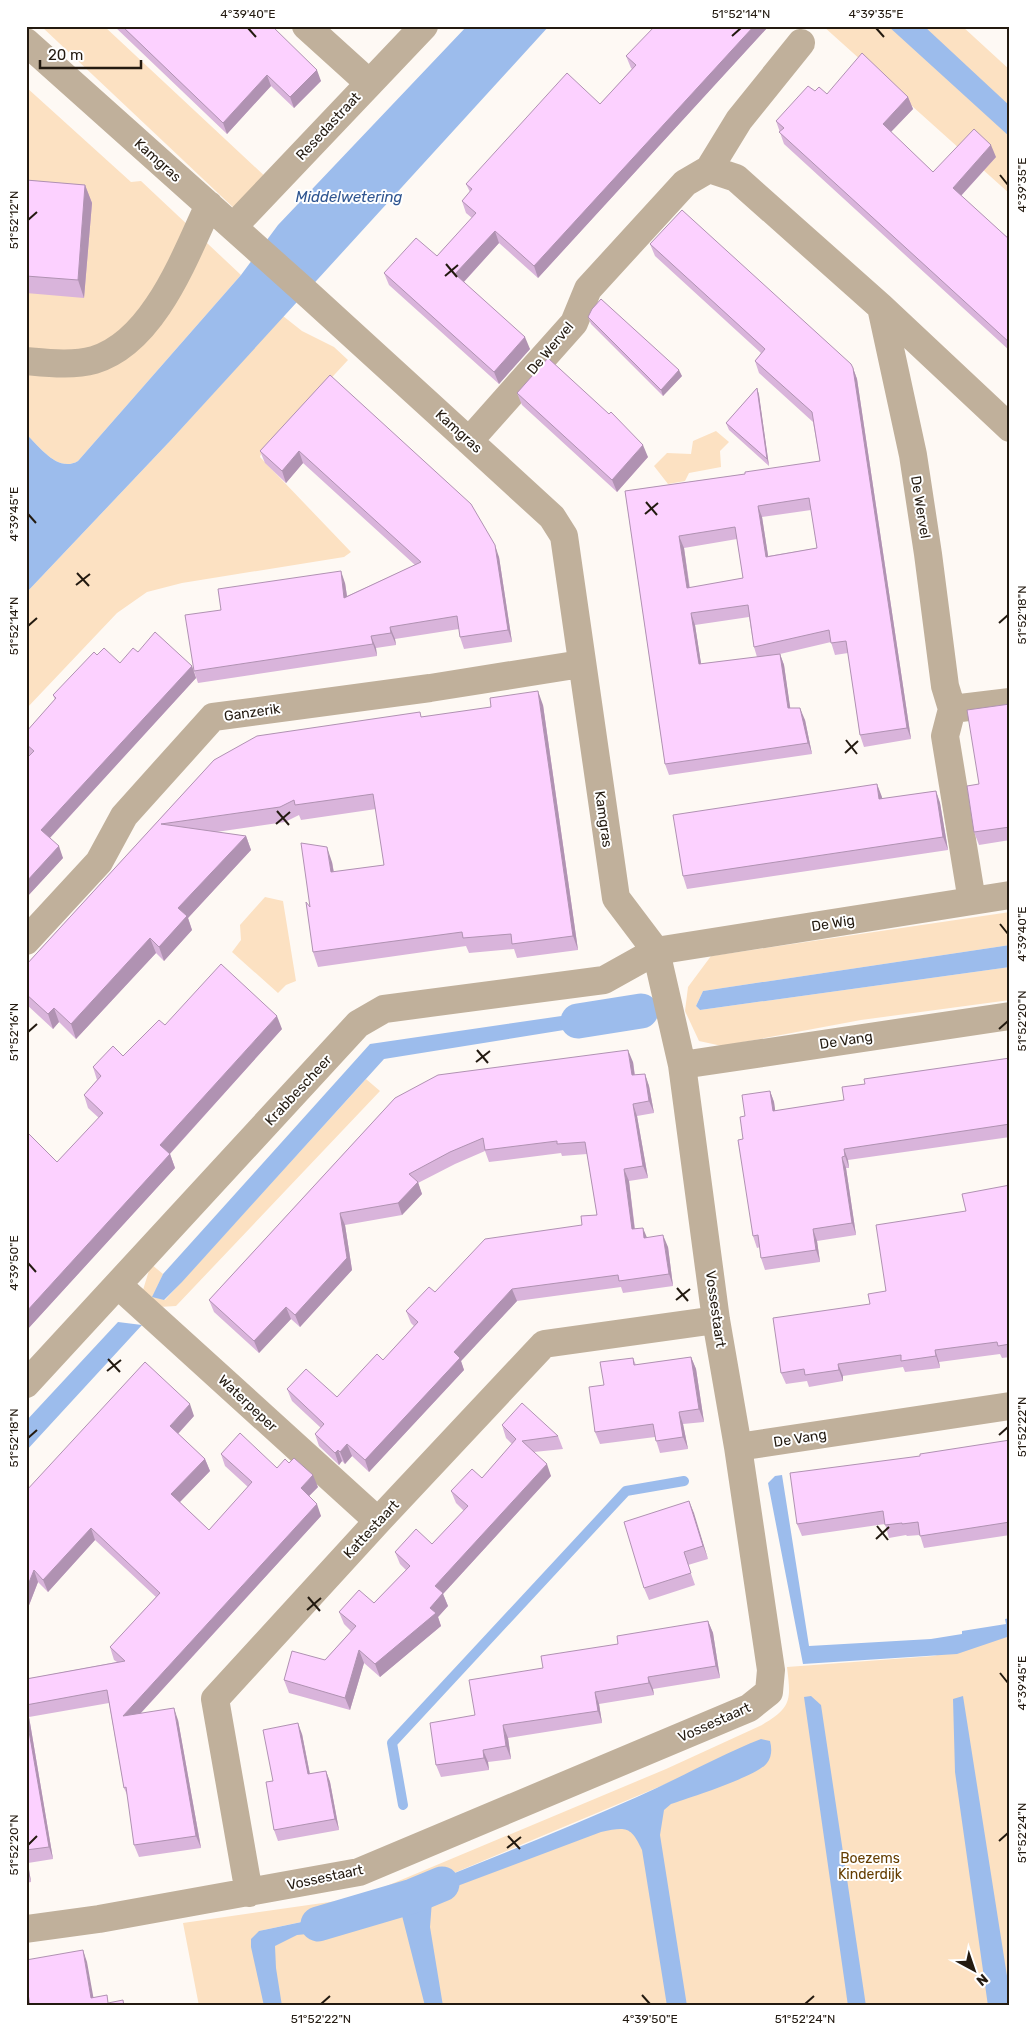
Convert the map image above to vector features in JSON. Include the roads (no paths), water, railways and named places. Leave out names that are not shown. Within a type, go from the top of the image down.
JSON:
[{"type":"street","points":[[306,26],[369,84]]},
{"type":"street","name":"Resedastraat","points":[[243,236],[369,84],[424,26]]},
{"type":"street","name":"Kamgras","points":[[26,42],[309,295],[552,517],[564,536],[616,898],[656,951]]},
{"type":"street","name":"De Wervel","points":[[469,441],[574,323],[588,289],[685,183],[709,169],[739,120],[801,43]]},
{"type":"street","points":[[709,169],[736,178],[881,307],[1010,428]]},
{"type":"street","points":[[26,361],[62,364],[94,360],[120,347],[144,324],[166,295],[209,205]]},
{"type":"street","name":"De Wervel","points":[[881,307],[913,455],[945,686],[952,709]]},
{"type":"street","name":"Ganzerik","points":[[26,941],[99,862],[124,816],[213,717],[430,688],[581,664]]},
{"type":"street","points":[[972,901],[944,736],[952,709],[1010,702]]},
{"type":"street","name":"De Wig","points":[[656,951],[1010,895]]},
{"type":"street","name":"Vossestaart","points":[[26,1929],[99,1919],[359,1872],[749,1708],[768,1692],[771,1670],[738,1447],[716,1320],[682,1065],[656,951]]},
{"type":"street","name":"Krabbescheer","points":[[26,1384],[358,1024],[384,1009],[604,980],[656,951]]},
{"type":"street","name":"De Vang","points":[[682,1065],[1010,1016]]},
{"type":"street","name":"Waterpeper","points":[[118,1285],[378,1521]]},
{"type":"street","name":"Kattestaart","points":[[249,1892],[215,1699],[544,1344],[716,1320]]},
{"type":"street","name":"De Vang","points":[[738,1447],[1010,1406]]},
{"type":"water","name":"Middelwetering","points":[[467,26],[549,26],[171,440],[26,593],[26,434],[56,461],[63,464],[71,464],[78,461],[241,275],[278,225]]},
{"type":"water","points":[[888,26],[924,26],[1010,106],[1010,137]]},
{"type":"water","points":[[1010,945],[1010,967],[700,1010],[696,1006],[703,991]]},
{"type":"water","points":[[623,1007],[627,1014],[626,1020],[384,1059],[182,1282],[164,1300],[152,1297],[163,1274],[370,1044]]},
{"type":"water","points":[[118,1322],[142,1325],[26,1451],[26,1421]]},
{"type":"water","points":[[782,1475],[809,1646],[931,1639],[962,1634],[962,1631],[1006,1624],[1005,1619],[1010,1618],[1010,1636],[957,1654],[803,1664],[768,1483],[775,1476]]},
{"type":"water","points":[[811,1696],[821,1705],[866,2006],[848,2006],[804,1697]]},
{"type":"water","points":[[963,1696],[1010,1995],[1010,2006],[988,2006],[955,1772],[953,1699]]},
{"type":"water","points":[[761,1739],[770,1741],[771,1755],[767,1763],[761,1768],[722,1786],[671,1804],[664,1810],[660,1835],[687,2006],[667,2006],[642,1850],[631,1832],[616,1829],[601,1832],[444,1891],[432,1901],[430,1927],[443,2006],[425,2006],[397,1896],[607,1810]]},
{"type":"water","points":[[363,1909],[366,1922],[327,1932],[297,1935],[275,1946],[276,1968],[282,2006],[264,2006],[251,1947],[251,1939],[259,1931]]},
{"type":"waterway","points":[[578,1021],[641,1011]]},
{"type":"waterway","points":[[403,1805],[392,1743],[626,1491],[684,1481]]},
{"type":"waterway","points":[[318,1924],[413,1896],[442,1884]]},
{"type":"park label","name":"Boezems Kinderdijk","points":[[870,1866]]}]
